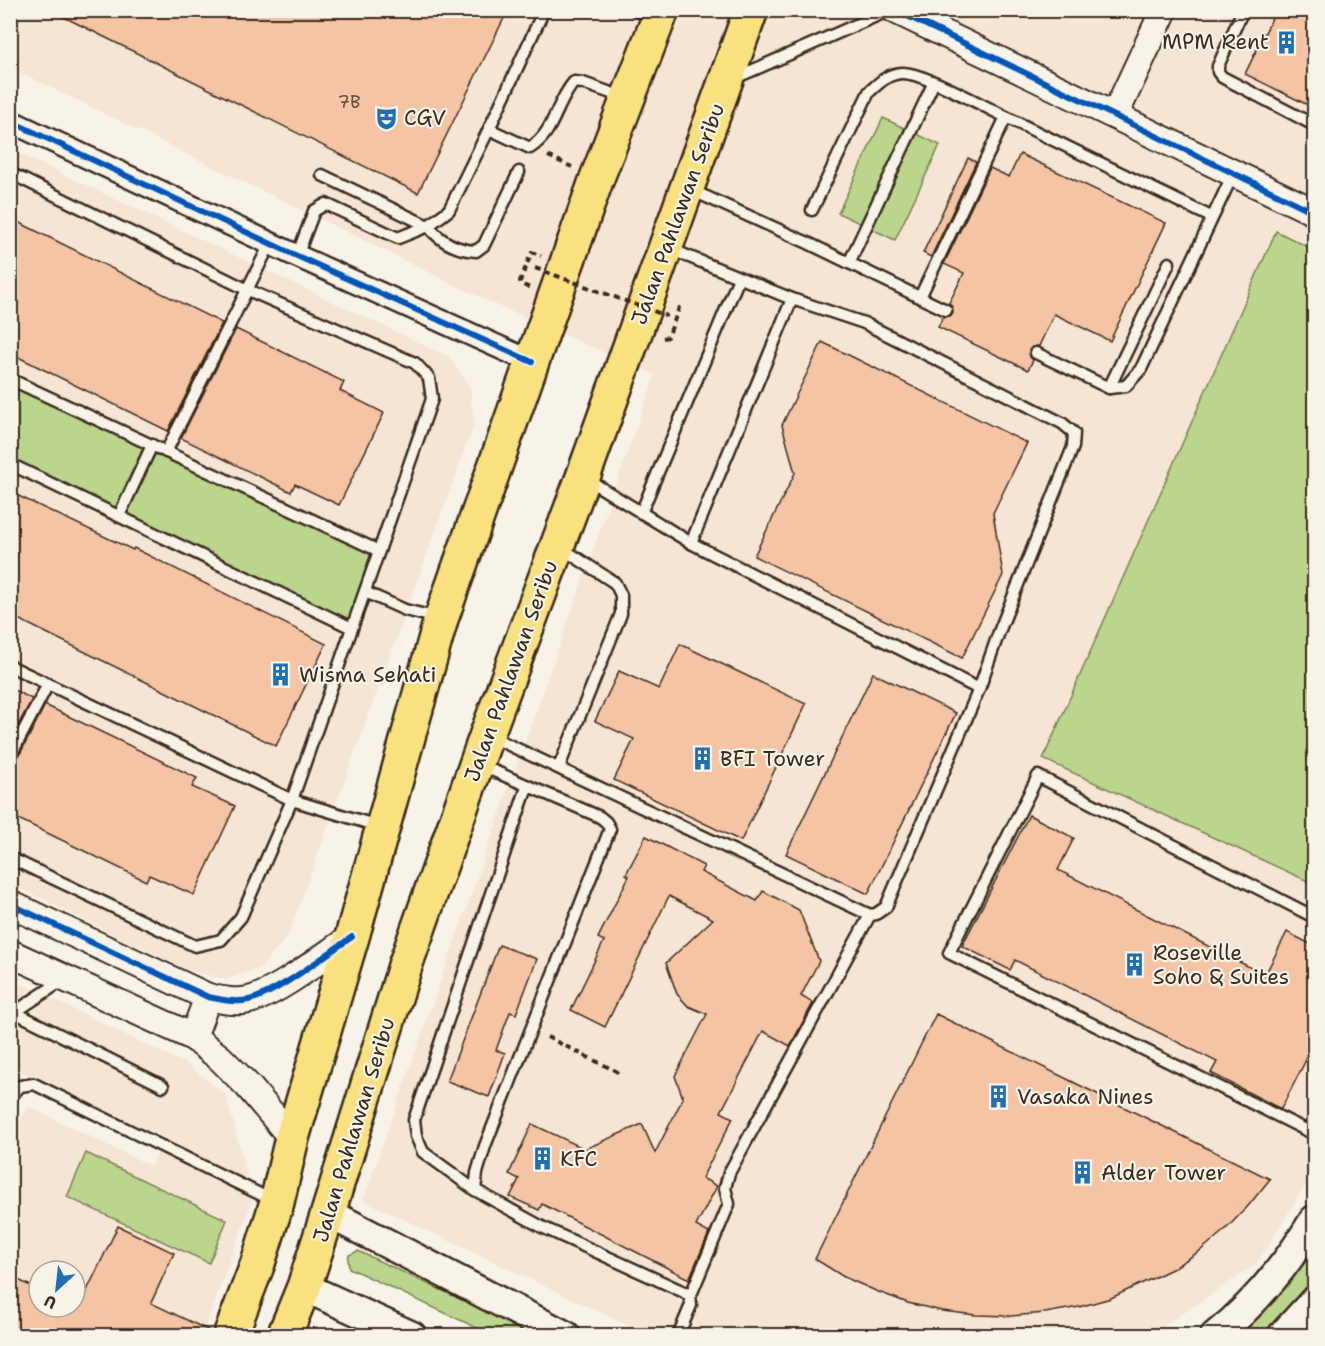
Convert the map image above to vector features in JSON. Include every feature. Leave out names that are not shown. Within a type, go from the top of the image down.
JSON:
[{"type":"main road","name":"Jalan Pahlawan Seribu","points":[[285,1335],[304,1287],[405,966],[751,10]]},
{"type":"main road","points":[[230,1335],[258,1263],[277,1202],[292,1137],[352,937],[441,618],[597,178],[628,100],[652,13]]},
{"type":"main road","points":[[328,1213],[566,1335]]},
{"type":"main road","points":[[1215,1335],[1230,1324],[1284,1265],[1314,1220]]},
{"type":"main road","points":[[304,1287],[412,1335]]},
{"type":"main road","points":[[1282,1335],[1314,1302]]},
{"type":"street","points":[[892,10],[926,17],[1115,115],[1314,212]]},
{"type":"street","points":[[1115,115],[1164,10]]},
{"type":"street","points":[[10,121],[270,244],[532,362]]},
{"type":"street","points":[[10,904],[208,997],[228,1001],[249,1000],[269,992],[352,937]]},
{"type":"street","points":[[10,953],[193,1037],[220,1058],[248,1086],[292,1137]]},
{"type":"street","points":[[193,1037],[208,997]]},
{"type":"lane","points":[[297,256],[314,211],[326,204],[398,238],[428,226],[449,210],[544,10]]},
{"type":"lane","points":[[726,81],[892,10]]},
{"type":"lane","points":[[1243,10],[1218,66],[1218,72],[1222,77],[1314,124]]},
{"type":"lane","points":[[812,210],[869,92],[883,79],[902,73],[934,82],[1211,217]]},
{"type":"lane","points":[[489,129],[530,148],[544,138],[567,90],[574,82],[583,83],[628,100]]},
{"type":"lane","points":[[849,263],[934,82]]},
{"type":"lane","points":[[920,297],[1005,117]]},
{"type":"lane","points":[[322,175],[428,226],[439,239],[465,251],[476,251],[484,245],[519,172]]},
{"type":"lane","points":[[1036,353],[1109,388],[1126,386],[1140,369],[1234,172]]},
{"type":"lane","points":[[10,173],[248,290],[415,363],[429,378],[432,399],[292,800],[241,917],[221,940],[195,946],[10,858]]},
{"type":"lane","points":[[686,188],[946,310]]},
{"type":"lane","points":[[166,452],[270,244]]},
{"type":"lane","points":[[482,749],[559,767],[870,915],[876,914],[886,907],[979,689],[999,632],[1073,447],[1074,433],[1062,423],[864,323],[739,278],[664,247]]},
{"type":"lane","points":[[1109,388],[1169,263]]},
{"type":"lane","points":[[641,513],[739,278]]},
{"type":"lane","points":[[691,543],[792,298]]},
{"type":"lane","points":[[10,379],[379,551]]},
{"type":"lane","points":[[119,516],[152,445]]},
{"type":"lane","points":[[10,464],[352,628]]},
{"type":"lane","points":[[583,477],[691,543],[979,689]]},
{"type":"lane","points":[[558,545],[615,583],[621,595],[621,615],[559,767]]},
{"type":"lane","points":[[365,592],[405,609],[441,618]]},
{"type":"lane","points":[[10,666],[292,800],[382,828]]},
{"type":"lane","points":[[10,757],[48,684]]},
{"type":"lane","points":[[475,1190],[477,1173],[485,1146],[610,830],[600,817],[527,787],[482,749]]},
{"type":"lane","points":[[1314,917],[1038,776],[948,953],[1312,1133],[1314,1120]]},
{"type":"lane","points":[[527,787],[414,1120],[416,1136],[423,1152],[475,1190],[542,1227],[684,1292],[690,1297]]},
{"type":"lane","points":[[678,1335],[691,1305],[690,1297],[729,1204],[725,1188],[729,1173],[870,915]]},
{"type":"lane","points":[[13,1011],[66,978]]},
{"type":"lane","points":[[13,1011],[163,1086]]},
{"type":"lane","points":[[10,1098],[20,1086],[34,1084],[277,1202]]},
{"type":"path","points":[[530,148],[597,178]]},
{"type":"path","points":[[529,257],[520,281],[524,286],[527,287],[529,284],[535,268],[667,316]]},
{"type":"path","points":[[531,1029],[622,1074]]},
{"type":"shaded area","points":[[10,11],[1314,11],[1314,1171],[1257,1264],[1150,1335],[648,1335],[363,1200],[655,375],[494,304],[11,68]]},
{"type":"shaded area","points":[[10,149],[449,357],[470,387],[474,424],[289,934],[261,968],[226,979],[188,971],[11,884]]},
{"type":"shaded area","points":[[11,979],[190,1066],[226,1095],[253,1199],[202,1335],[11,1335],[10,1131],[29,1107],[151,1166],[164,1138],[11,1067]]},
{"type":"green space","points":[[883,118],[940,145],[895,240],[838,213]]},
{"type":"green space","points":[[1276,231],[1314,250],[1314,884],[1043,759]]},
{"type":"green space","points":[[10,379],[379,551],[352,628],[11,464]]},
{"type":"green space","points":[[86,1153],[227,1220],[209,1263],[67,1197]]},
{"type":"green space","points":[[1314,1239],[1314,1282],[1266,1335],[1223,1336]]},
{"type":"green space","points":[[358,1251],[536,1335],[492,1335],[349,1268],[349,1255]]},
{"type":"building","points":[[50,10],[508,10],[418,193]]},
{"type":"building","name":"MPM Rent","points":[[1276,10],[1314,10],[1314,108],[1245,74]]},
{"type":"building","points":[[1020,154],[1166,223],[1110,341],[1054,314],[1039,346],[1029,350],[1033,360],[1028,370],[938,327],[943,317],[953,313],[949,303],[964,273],[944,264],[990,168],[1009,177]]},
{"type":"building","points":[[968,158],[976,162],[931,257],[923,253]]},
{"type":"building","points":[[10,218],[222,323],[168,431],[10,353]]},
{"type":"building","points":[[236,329],[344,382],[340,391],[384,413],[339,505],[295,484],[291,492],[181,438]]},
{"type":"building","points":[[822,342],[1027,443],[993,513],[1003,575],[962,658],[754,556],[795,473],[782,425]]},
{"type":"building","points":[[10,492],[133,550],[134,548],[326,644],[276,746],[10,615]]},
{"type":"building","name":"BFI Tower","points":[[680,644],[806,704],[741,841],[614,780],[634,739],[595,721],[619,671],[659,689]]},
{"type":"building","points":[[873,673],[956,713],[868,894],[786,854]]},
{"type":"building","points":[[10,688],[32,699],[10,740]]},
{"type":"building","points":[[45,705],[197,778],[192,787],[235,806],[194,895],[149,875],[146,881],[10,815],[10,764],[17,760]]},
{"type":"building","name":"Roseville Soho & Suites","points":[[1029,815],[1074,838],[1058,870],[1265,975],[1287,932],[1314,946],[1314,1044],[1281,1109],[1211,1073],[1217,1062],[1015,960],[1010,970],[962,946]]},
{"type":"building","points":[[646,836],[704,866],[701,872],[757,901],[763,891],[799,910],[819,961],[801,996],[813,1003],[790,1046],[763,1031],[721,1112],[733,1118],[702,1178],[717,1186],[696,1226],[709,1233],[689,1279],[542,1204],[539,1210],[510,1197],[519,1179],[509,1174],[532,1124],[585,1149],[642,1124],[655,1153],[683,1098],[675,1076],[707,1014],[688,1006],[677,994],[666,963],[713,919],[669,896],[605,1027],[571,1010],[604,941],[598,938],[629,876],[626,874]]},
{"type":"building","points":[[499,945],[537,959],[516,1014],[510,1012],[496,1050],[505,1053],[489,1097],[447,1081]]},
{"type":"building","name":"Vasaka Nines","points":[[936,1014],[1270,1179],[1226,1229],[1200,1251],[1172,1269],[1111,1298],[1079,1307],[1011,1316],[942,1311],[908,1303],[844,1277],[815,1259]]},
{"type":"building","points":[[118,1226],[174,1253],[151,1303],[212,1332],[212,1335],[10,1335],[10,1276],[27,1284],[27,1319],[87,1319],[87,1290]]},
{"type":"cycle path","points":[[895,10],[1314,212]]},
{"type":"cycle path","points":[[10,121],[297,256],[532,362]]},
{"type":"cycle path","points":[[10,904],[208,997],[228,1001],[249,1000],[274,990],[352,937]]},
{"type":"place","name":"MPM Rent","points":[[1287,42]]},
{"type":"place","name":"CGV","points":[[386,118]]},
{"type":"place","name":"Wisma Sehati","points":[[281,675]]},
{"type":"place","name":"BFI Tower","points":[[702,759]]},
{"type":"place","name":"Roseville Soho & Suites","points":[[1135,965]]},
{"type":"place","name":"Vasaka Nines","points":[[999,1097]]},
{"type":"place","name":"KFC","points":[[542,1159]]},
{"type":"place","name":"Alder Tower","points":[[1083,1173]]}]
